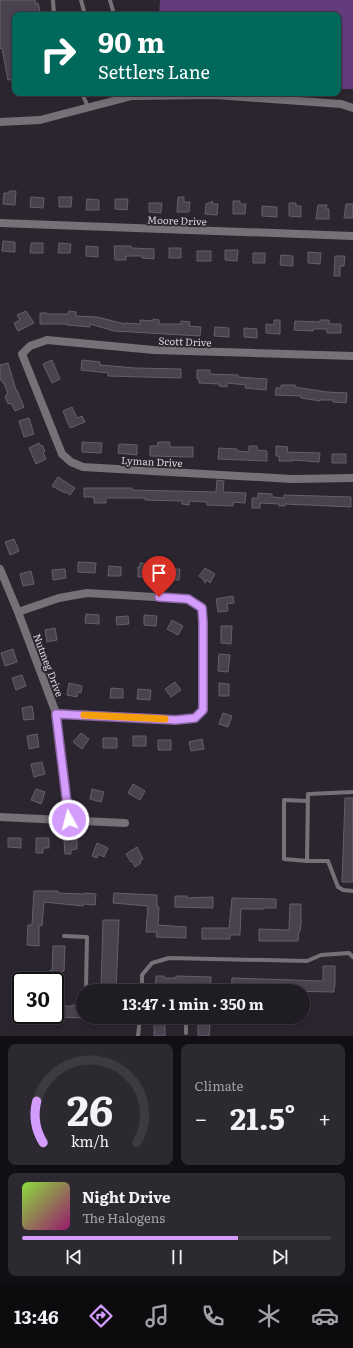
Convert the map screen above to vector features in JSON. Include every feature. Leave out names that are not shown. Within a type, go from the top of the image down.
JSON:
[{"type":"street","points":[[0,122],[40,120],[88,108],[126,96]]},
{"type":"street","points":[[230,96],[341,104],[353,108]]},
{"type":"street","name":"Moore Drive","points":[[0,224],[353,236]]},
{"type":"street","name":"Scott Drive","points":[[22,354],[30,346],[47,340],[154,350],[353,356]]},
{"type":"street","name":"Lyman Drive","points":[[22,354],[62,454],[71,462],[83,467],[292,479],[353,478]]},
{"type":"street","name":"Nutmeg Drive","points":[[0,569],[18,612],[56,714],[69,820]]},
{"type":"street","points":[[18,612],[59,598],[86,593],[188,599],[202,608],[203,710],[195,718],[176,720],[56,714]]},
{"type":"street","points":[[0,817],[125,823]]},
{"type":"lane","points":[[53,0],[54,12]]},
{"type":"lane","points":[[81,0],[84,12]]},
{"type":"lane","points":[[110,0],[113,12]]},
{"type":"lane","points":[[83,96],[88,108]]},
{"type":"lane","points":[[307,860],[308,794],[353,792]]},
{"type":"lane","points":[[308,801],[284,800],[284,859],[328,861],[338,887],[343,890],[353,891]]},
{"type":"lane","points":[[64,936],[87,937],[86,984]]},
{"type":"lane","points":[[142,984],[142,975],[152,963],[169,958],[308,961],[321,955],[349,953],[353,957]]},
{"type":"lane","points":[[138,1036],[139,1024]]},
{"type":"lane","points":[[186,1024],[186,1033]]},
{"type":"shaded area","points":[[160,0],[353,0],[353,89],[341,89],[341,12],[159,12]]},
{"type":"building","points":[[0,0],[35,0],[36,4],[38,3],[40,12],[12,12],[12,79],[8,80],[2,48],[0,49]]},
{"type":"building","points":[[9,191],[16,191],[15,205],[3,204],[4,193],[9,193]]},
{"type":"building","points":[[31,197],[44,198],[43,208],[30,207]]},
{"type":"building","points":[[59,197],[72,197],[71,207],[59,207]]},
{"type":"building","points":[[178,197],[184,197],[184,202],[190,202],[189,212],[177,212]]},
{"type":"building","points":[[87,199],[99,200],[99,210],[86,210]]},
{"type":"building","points":[[115,199],[128,199],[127,210],[115,209]]},
{"type":"building","points":[[213,201],[212,204],[218,204],[217,215],[205,214],[206,204]]},
{"type":"building","points":[[233,201],[240,201],[240,204],[246,204],[245,214],[233,214]]},
{"type":"building","points":[[149,203],[162,203],[161,213],[149,212]]},
{"type":"building","points":[[289,203],[296,203],[296,206],[301,206],[301,217],[289,216]]},
{"type":"building","points":[[346,204],[353,204],[353,218],[344,218]]},
{"type":"building","points":[[318,205],[327,205],[326,209],[329,209],[329,219],[316,219]]},
{"type":"building","points":[[262,206],[277,207],[277,217],[262,216]]},
{"type":"building","points":[[3,241],[15,242],[15,252],[2,251]]},
{"type":"building","points":[[31,243],[43,243],[43,253],[30,253]]},
{"type":"building","points":[[59,243],[71,244],[70,253],[58,253]]},
{"type":"building","points":[[86,246],[98,247],[98,257],[86,256]]},
{"type":"building","points":[[114,246],[131,246],[131,248],[154,249],[154,259],[142,258],[142,256],[126,256],[126,260],[115,260]]},
{"type":"building","points":[[169,248],[181,248],[181,258],[169,258]]},
{"type":"building","points":[[225,250],[238,250],[237,261],[225,260]]},
{"type":"building","points":[[197,251],[211,251],[211,261],[197,261]]},
{"type":"building","points":[[308,252],[321,253],[320,264],[308,263]]},
{"type":"building","points":[[253,253],[265,253],[265,263],[253,263]]},
{"type":"building","points":[[281,255],[293,256],[293,266],[280,265]]},
{"type":"building","points":[[335,256],[345,256],[344,266],[340,266],[340,276],[334,276]]},
{"type":"building","points":[[26,311],[34,323],[18,331],[14,323],[20,320],[17,315]]},
{"type":"building","points":[[69,311],[76,312],[76,316],[97,317],[125,324],[140,324],[140,320],[153,321],[153,319],[159,320],[159,324],[181,324],[181,321],[190,322],[189,326],[201,327],[200,336],[114,331],[90,324],[90,327],[67,324],[40,324],[40,313],[68,314]]},
{"type":"building","points":[[274,320],[280,320],[280,334],[266,333],[266,324],[274,325]]},
{"type":"building","points":[[320,320],[329,320],[329,324],[341,324],[341,333],[327,333],[327,329],[313,329],[313,331],[294,330],[295,321],[320,322]]},
{"type":"building","points":[[215,327],[229,328],[229,337],[214,336]]},
{"type":"building","points":[[244,328],[257,329],[257,338],[244,337]]},
{"type":"building","points":[[52,360],[60,379],[52,383],[43,364]]},
{"type":"building","points":[[82,360],[100,362],[100,365],[135,368],[181,369],[181,378],[108,376],[108,373],[81,370]]},
{"type":"building","points":[[8,363],[16,390],[24,407],[15,411],[11,403],[8,404],[5,396],[8,394],[4,383],[0,380],[0,365]]},
{"type":"building","points":[[197,370],[210,370],[210,374],[238,375],[238,377],[267,379],[266,390],[245,388],[246,385],[227,383],[227,387],[219,386],[219,384],[199,383],[199,379],[197,379]]},
{"type":"building","points":[[281,385],[295,385],[295,387],[327,392],[347,393],[346,403],[333,402],[333,400],[320,401],[301,398],[301,396],[275,395],[276,388],[281,388]]},
{"type":"building","points":[[72,407],[77,418],[82,416],[85,422],[70,428],[63,411]]},
{"type":"building","points":[[29,418],[34,434],[24,437],[19,421]]},
{"type":"building","points":[[82,442],[102,443],[101,453],[82,452]]},
{"type":"building","points":[[158,442],[170,442],[170,447],[193,447],[193,457],[150,456],[150,446],[157,446]]},
{"type":"building","points":[[39,443],[45,451],[43,452],[46,459],[36,464],[29,448]]},
{"type":"building","points":[[119,444],[137,445],[137,455],[118,453]]},
{"type":"building","points":[[249,446],[257,446],[257,450],[267,451],[267,461],[218,459],[219,448],[237,449],[237,451],[249,452]]},
{"type":"building","points":[[276,446],[288,447],[287,452],[320,453],[319,462],[293,460],[279,461],[279,456],[276,456]]},
{"type":"building","points":[[332,454],[346,454],[346,463],[332,463]]},
{"type":"building","points":[[58,477],[75,488],[70,495],[52,486]]},
{"type":"building","points":[[217,480],[224,481],[223,492],[246,493],[245,503],[233,502],[233,506],[207,505],[207,502],[189,501],[189,505],[182,504],[182,501],[145,500],[145,498],[106,498],[106,503],[94,503],[94,497],[84,497],[84,488],[132,488],[132,490],[216,492]]},
{"type":"building","points":[[258,493],[272,494],[272,497],[284,498],[284,495],[351,497],[351,507],[285,504],[285,506],[279,506],[279,504],[260,503],[260,508],[252,508],[252,498],[258,498]]},
{"type":"building","points":[[14,539],[19,551],[10,555],[5,542]]},
{"type":"building","points":[[78,562],[96,563],[95,573],[78,572]]},
{"type":"building","points":[[140,563],[149,564],[149,568],[151,568],[150,577],[138,577],[138,567],[140,567]]},
{"type":"building","points":[[109,566],[121,567],[121,576],[108,576]]},
{"type":"building","points":[[205,568],[215,574],[210,583],[207,580],[205,583],[199,576]]},
{"type":"building","points":[[65,569],[66,578],[53,580],[52,570]]},
{"type":"building","points":[[166,569],[180,569],[179,580],[166,579]]},
{"type":"building","points":[[31,571],[34,584],[23,586],[20,574]]},
{"type":"building","points":[[233,596],[234,603],[227,604],[228,611],[218,612],[216,599]]},
{"type":"building","points":[[86,614],[99,615],[99,624],[85,623]]},
{"type":"building","points":[[144,615],[157,616],[156,626],[144,625]]},
{"type":"building","points":[[128,616],[129,624],[117,625],[116,617]]},
{"type":"building","points":[[172,620],[183,626],[178,635],[167,629]]},
{"type":"building","points":[[221,626],[232,626],[231,644],[221,643]]},
{"type":"building","points":[[55,628],[57,640],[47,642],[45,630]]},
{"type":"building","points":[[13,649],[17,662],[5,666],[1,653]]},
{"type":"building","points":[[219,654],[230,655],[228,672],[218,671]]},
{"type":"building","points":[[22,675],[26,686],[16,690],[12,678]]},
{"type":"building","points":[[175,682],[181,690],[171,697],[165,689]]},
{"type":"building","points":[[69,683],[82,686],[81,693],[78,692],[77,697],[67,695]]},
{"type":"building","points":[[219,683],[229,684],[229,696],[219,696]]},
{"type":"building","points":[[111,688],[123,689],[123,698],[110,698]]},
{"type":"building","points":[[138,689],[151,690],[150,700],[137,699]]},
{"type":"building","points":[[32,706],[34,719],[24,720],[22,708]]},
{"type":"building","points":[[223,713],[232,716],[228,727],[219,724]]},
{"type":"building","points":[[81,733],[89,739],[82,749],[73,742]]},
{"type":"building","points":[[37,734],[39,747],[29,749],[27,736]]},
{"type":"building","points":[[133,736],[146,736],[146,746],[133,746]]},
{"type":"building","points":[[103,738],[117,738],[117,748],[103,748]]},
{"type":"building","points":[[202,739],[204,749],[191,751],[189,742]]},
{"type":"building","points":[[158,740],[171,740],[171,750],[158,750]]},
{"type":"building","points":[[42,762],[45,774],[34,777],[31,764]]},
{"type":"building","points":[[133,784],[145,791],[140,800],[128,793]]},
{"type":"building","points":[[36,789],[45,792],[41,804],[31,800]]},
{"type":"building","points":[[92,789],[104,792],[101,802],[90,799]]},
{"type":"building","points":[[345,798],[353,798],[353,882],[342,882]]},
{"type":"building","points":[[8,838],[21,838],[21,848],[8,847]]},
{"type":"building","points":[[36,838],[49,838],[49,848],[43,848],[43,853],[36,853]]},
{"type":"building","points":[[77,839],[77,849],[71,850],[71,854],[65,854],[64,840]]},
{"type":"building","points":[[97,843],[108,848],[104,857],[98,854],[97,858],[92,856]]},
{"type":"building","points":[[137,847],[143,859],[140,861],[141,863],[135,867],[126,854]]},
{"type":"building","points":[[34,891],[96,894],[95,905],[83,904],[83,906],[44,902],[42,926],[39,925],[39,946],[27,945],[28,925],[32,925]]},
{"type":"building","points":[[114,893],[157,895],[157,907],[159,907],[158,925],[186,927],[186,938],[156,937],[157,932],[146,932],[148,906],[113,903]]},
{"type":"building","points":[[175,896],[187,896],[187,898],[213,897],[213,908],[175,907]]},
{"type":"building","points":[[232,898],[276,899],[276,908],[241,909],[240,935],[230,935],[230,939],[202,939],[202,928],[229,928]]},
{"type":"building","points":[[290,904],[301,904],[301,924],[298,941],[259,941],[259,929],[289,930]]},
{"type":"building","points":[[103,920],[119,920],[116,984],[101,984]]},
{"type":"building","points":[[53,946],[65,946],[64,971],[50,972],[50,970],[52,971]]},
{"type":"building","points":[[323,966],[335,966],[334,992],[310,992],[310,984],[232,984],[232,978],[323,981]]},
{"type":"building","points":[[156,976],[164,976],[164,978],[176,978],[176,976],[211,977],[210,984],[155,984]]},
{"type":"building","points":[[76,1005],[76,1018],[64,1017],[64,1006]]},
{"type":"building","points":[[154,1024],[165,1024],[165,1036],[154,1036]]},
{"type":"building","points":[[198,1025],[210,1025],[209,1036],[198,1036]]},
{"type":"slow traffic","points":[[84,715],[165,719]]},
{"type":"route","points":[[69,820],[56,714],[176,720],[195,718],[203,710],[202,608],[188,599],[159,597]]}]
